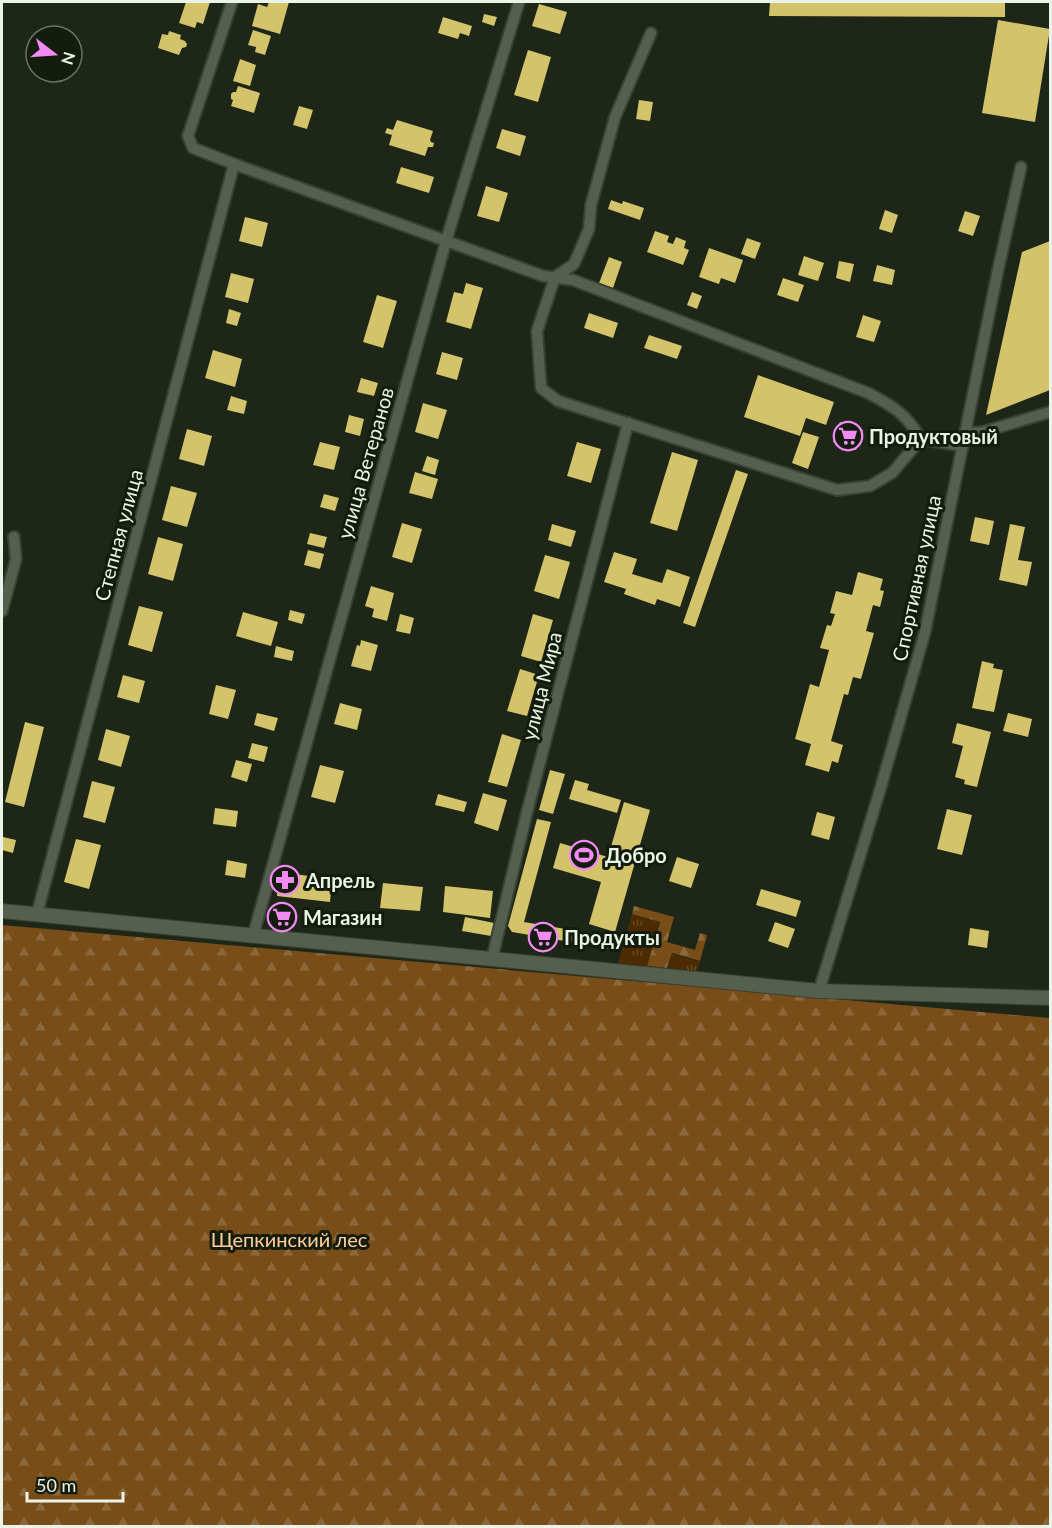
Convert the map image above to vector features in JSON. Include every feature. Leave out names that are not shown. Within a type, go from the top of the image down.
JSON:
[{"type":"main road","points":[[2,911],[819,991],[1050,998]]},
{"type":"street","points":[[232,2],[188,136],[193,148],[543,276],[573,280],[868,393],[892,406],[911,423],[921,439],[963,446]]},
{"type":"street","name":"улица Ветеранов","points":[[253,936],[446,241],[519,2]]},
{"type":"street","points":[[651,33],[615,117],[591,205],[589,229],[574,264],[555,277],[537,331],[541,388],[558,401],[837,490],[870,486],[892,473],[921,439]]},
{"type":"street","name":"Степная улица","points":[[38,914],[234,164]]},
{"type":"street","name":"Спортивная улица","points":[[819,991],[925,632],[1021,166]]},
{"type":"street","points":[[966,433],[983,432],[1050,412]]},
{"type":"street","name":"улица Мира","points":[[492,959],[527,812],[628,423]]},
{"type":"street","points":[[2,611],[16,560],[14,537]]},
{"type":"green space","points":[[634,906],[674,917],[667,942],[695,950],[700,933],[707,935],[700,961],[672,953],[667,968],[647,966],[660,922],[632,914]]},
{"type":"green space","points":[[632,914],[659,922],[647,966],[618,963]]},
{"type":"green space","name":"Щепкинский лес","points":[[2,925],[1050,1018],[1050,1526],[2,1526]]},
{"type":"green space","points":[[672,954],[700,962],[697,972],[668,968]]},
{"type":"building","points":[[186,2],[210,2],[203,24],[197,22],[195,28],[179,23]]},
{"type":"building","points":[[269,2],[289,2],[280,34],[252,26],[258,4],[267,7]]},
{"type":"building","points":[[770,2],[1005,2],[1005,17],[769,16]]},
{"type":"building","points":[[539,4],[567,12],[560,34],[532,26]]},
{"type":"building","points":[[484,14],[497,17],[494,26],[482,22]]},
{"type":"building","points":[[443,17],[472,26],[469,36],[460,33],[458,39],[438,33]]},
{"type":"building","points":[[998,20],[1050,29],[1035,122],[982,113]]},
{"type":"building","points":[[253,30],[271,36],[265,55],[255,52],[256,47],[248,45]]},
{"type":"building","points":[[169,31],[181,35],[180,39],[187,44],[179,55],[158,48],[162,34],[168,35]]},
{"type":"building","points":[[528,50],[551,57],[538,102],[514,95]]},
{"type":"building","points":[[240,59],[256,65],[250,86],[233,81]]},
{"type":"building","points":[[238,86],[260,93],[254,113],[231,106],[233,100],[231,94],[236,92]]},
{"type":"building","points":[[639,100],[653,102],[650,121],[636,119]]},
{"type":"building","points":[[299,106],[313,110],[307,129],[293,125]]},
{"type":"building","points":[[397,120],[433,131],[430,140],[434,143],[433,147],[428,147],[425,156],[389,145],[392,135],[385,133],[387,128],[393,130]]},
{"type":"building","points":[[502,129],[526,136],[520,156],[496,148]]},
{"type":"building","points":[[401,167],[434,177],[429,193],[396,183]]},
{"type":"building","points":[[486,186],[508,193],[499,222],[477,216]]},
{"type":"building","points":[[611,200],[622,204],[623,201],[644,208],[640,220],[608,209]]},
{"type":"building","points":[[885,210],[898,215],[892,233],[879,229]]},
{"type":"building","points":[[965,211],[980,216],[973,236],[958,231]]},
{"type":"building","points":[[245,217],[268,223],[262,247],[239,241]]},
{"type":"building","points":[[655,231],[669,236],[667,242],[673,244],[676,237],[686,241],[684,248],[689,250],[683,265],[647,252]]},
{"type":"building","points":[[747,238],[761,243],[755,259],[741,254]]},
{"type":"building","points":[[1050,241],[1050,390],[986,415],[1022,252]]},
{"type":"building","points":[[709,248],[743,260],[735,283],[721,278],[719,284],[699,277]]},
{"type":"building","points":[[804,256],[824,263],[818,281],[798,275]]},
{"type":"building","points":[[609,257],[622,262],[613,288],[599,283]]},
{"type":"building","points":[[839,261],[854,264],[850,282],[836,278]]},
{"type":"building","points":[[877,265],[895,270],[892,285],[873,281]]},
{"type":"building","points":[[231,273],[254,279],[248,303],[225,297]]},
{"type":"building","points":[[783,278],[804,285],[798,302],[777,295]]},
{"type":"building","points":[[466,283],[483,288],[471,329],[446,322],[454,292],[463,294]]},
{"type":"building","points":[[692,292],[702,296],[697,309],[687,305]]},
{"type":"building","points":[[377,295],[397,301],[383,348],[363,342]]},
{"type":"building","points":[[229,309],[241,313],[237,326],[226,323]]},
{"type":"building","points":[[589,313],[618,323],[613,338],[584,328]]},
{"type":"building","points":[[863,315],[881,321],[874,342],[856,337]]},
{"type":"building","points":[[649,335],[682,346],[677,359],[644,348]]},
{"type":"building","points":[[213,350],[242,359],[235,387],[205,378]]},
{"type":"building","points":[[442,352],[463,358],[457,380],[436,374]]},
{"type":"building","points":[[758,375],[834,402],[826,425],[806,418],[800,436],[744,417]]},
{"type":"building","points":[[361,378],[378,383],[374,396],[357,392]]},
{"type":"building","points":[[231,396],[247,401],[244,414],[227,410]]},
{"type":"building","points":[[423,403],[447,410],[438,439],[415,432]]},
{"type":"building","points":[[349,415],[364,419],[360,436],[345,432]]},
{"type":"building","name":"Продуктовый","points":[[840,422],[863,430],[856,450],[833,442]]},
{"type":"building","points":[[187,429],[212,436],[204,466],[179,459]]},
{"type":"building","points":[[803,432],[819,437],[808,469],[792,463]]},
{"type":"building","points":[[320,442],[340,447],[334,470],[313,465]]},
{"type":"building","points":[[577,442],[601,449],[591,483],[567,476]]},
{"type":"building","points":[[672,452],[698,460],[677,531],[650,523]]},
{"type":"building","points":[[427,456],[439,460],[435,475],[422,471]]},
{"type":"building","points":[[736,470],[748,474],[695,627],[683,623]]},
{"type":"building","points":[[415,472],[438,479],[432,499],[409,493]]},
{"type":"building","points":[[171,486],[197,493],[187,527],[162,520]]},
{"type":"building","points":[[324,494],[339,498],[335,511],[320,507]]},
{"type":"building","points":[[975,517],[994,521],[989,545],[970,541]]},
{"type":"building","points":[[402,523],[422,529],[412,563],[392,557]]},
{"type":"building","points":[[552,524],[576,531],[571,547],[548,540]]},
{"type":"building","points":[[1010,524],[1025,527],[1018,560],[1032,562],[1027,586],[999,580]]},
{"type":"building","points":[[310,533],[327,537],[324,548],[307,544]]},
{"type":"building","points":[[158,537],[183,544],[173,581],[148,574]]},
{"type":"building","points":[[308,550],[324,554],[320,569],[304,565]]},
{"type":"building","points":[[614,552],[637,559],[632,574],[662,583],[667,569],[690,577],[680,607],[657,599],[655,605],[624,594],[626,589],[604,582]]},
{"type":"building","points":[[545,555],[570,562],[559,599],[534,591]]},
{"type":"building","points":[[858,572],[883,579],[880,590],[884,591],[880,607],[873,605],[866,631],[874,633],[861,679],[853,677],[848,695],[844,694],[831,741],[843,745],[838,763],[832,761],[829,772],[805,765],[811,744],[795,739],[810,684],[819,687],[829,650],[820,648],[827,625],[831,626],[835,614],[830,613],[836,591],[852,595]]},
{"type":"building","points":[[371,586],[394,593],[387,621],[372,617],[374,609],[365,606]]},
{"type":"building","points":[[139,606],[163,612],[152,652],[128,645]]},
{"type":"building","points":[[290,610],[305,614],[302,624],[288,620]]},
{"type":"building","points":[[243,612],[278,622],[271,646],[236,636]]},
{"type":"building","points":[[400,614],[414,618],[410,634],[396,631]]},
{"type":"building","points":[[533,614],[553,620],[541,662],[521,656]]},
{"type":"building","points":[[361,640],[378,645],[371,671],[351,666],[357,645],[360,646]]},
{"type":"building","points":[[276,646],[294,651],[292,661],[274,657]]},
{"type":"building","points":[[982,661],[994,664],[993,668],[1003,670],[994,712],[972,708]]},
{"type":"building","points":[[520,669],[539,675],[527,716],[507,711]]},
{"type":"building","points":[[123,675],[145,681],[139,703],[117,697]]},
{"type":"building","points":[[216,685],[236,690],[228,719],[209,714]]},
{"type":"building","points":[[340,703],[362,709],[357,730],[334,724]]},
{"type":"building","points":[[257,713],[278,718],[274,731],[254,725]]},
{"type":"building","points":[[1008,713],[1032,719],[1028,737],[1003,731]]},
{"type":"building","points":[[25,722],[44,727],[24,807],[5,802]]},
{"type":"building","points":[[957,723],[991,732],[977,787],[964,784],[965,780],[955,777],[963,746],[952,743]]},
{"type":"building","points":[[106,729],[130,736],[121,767],[98,760]]},
{"type":"building","points":[[502,734],[521,740],[507,787],[488,782]]},
{"type":"building","points":[[252,743],[268,747],[264,762],[248,758]]},
{"type":"building","points":[[236,760],[252,764],[247,782],[231,777]]},
{"type":"building","points":[[320,765],[344,771],[335,803],[311,797]]},
{"type":"building","points":[[550,770],[565,774],[553,814],[539,810]]},
{"type":"building","points":[[575,780],[589,784],[587,790],[621,800],[617,813],[569,799]]},
{"type":"building","points":[[92,781],[115,787],[105,823],[83,817]]},
{"type":"building","points":[[483,793],[507,800],[498,831],[474,823]]},
{"type":"building","points":[[438,794],[467,802],[464,812],[435,805]]},
{"type":"building","points":[[624,802],[650,810],[615,932],[589,924],[601,882],[553,868],[560,843],[608,857]]},
{"type":"building","points":[[215,808],[238,811],[236,827],[213,824]]},
{"type":"building","points":[[947,809],[972,815],[962,855],[937,849]]},
{"type":"building","points":[[817,812],[835,817],[829,840],[811,835]]},
{"type":"building","points":[[537,819],[551,822],[524,922],[619,938],[617,950],[512,932],[508,926]]},
{"type":"building","points":[[3,837],[16,840],[13,853],[2,850]]},
{"type":"building","points":[[76,839],[101,845],[89,889],[64,882]]},
{"type":"building","points":[[677,857],[699,864],[691,888],[669,881]]},
{"type":"building","points":[[227,860],[247,864],[245,878],[225,875]]},
{"type":"building","points":[[279,872],[332,879],[330,902],[277,896]]},
{"type":"building","points":[[383,883],[423,887],[420,911],[380,908]]},
{"type":"building","points":[[445,886],[493,891],[490,918],[443,912]]},
{"type":"building","points":[[761,889],[801,901],[796,917],[756,905]]},
{"type":"building","name":"Магазин","points":[[271,910],[294,913],[293,924],[269,921]]},
{"type":"building","points":[[465,917],[494,923],[491,936],[462,931]]},
{"type":"building","points":[[775,922],[795,929],[788,948],[768,941]]},
{"type":"building","points":[[970,928],[989,931],[987,948],[968,945]]},
{"type":"place","name":"Продуктовый","points":[[848,436]]},
{"type":"place","name":"Добро","points":[[584,855]]},
{"type":"place","name":"Апрель","points":[[285,880]]},
{"type":"place","name":"Магазин","points":[[282,917]]},
{"type":"place","name":"Продукты","points":[[543,937]]}]
